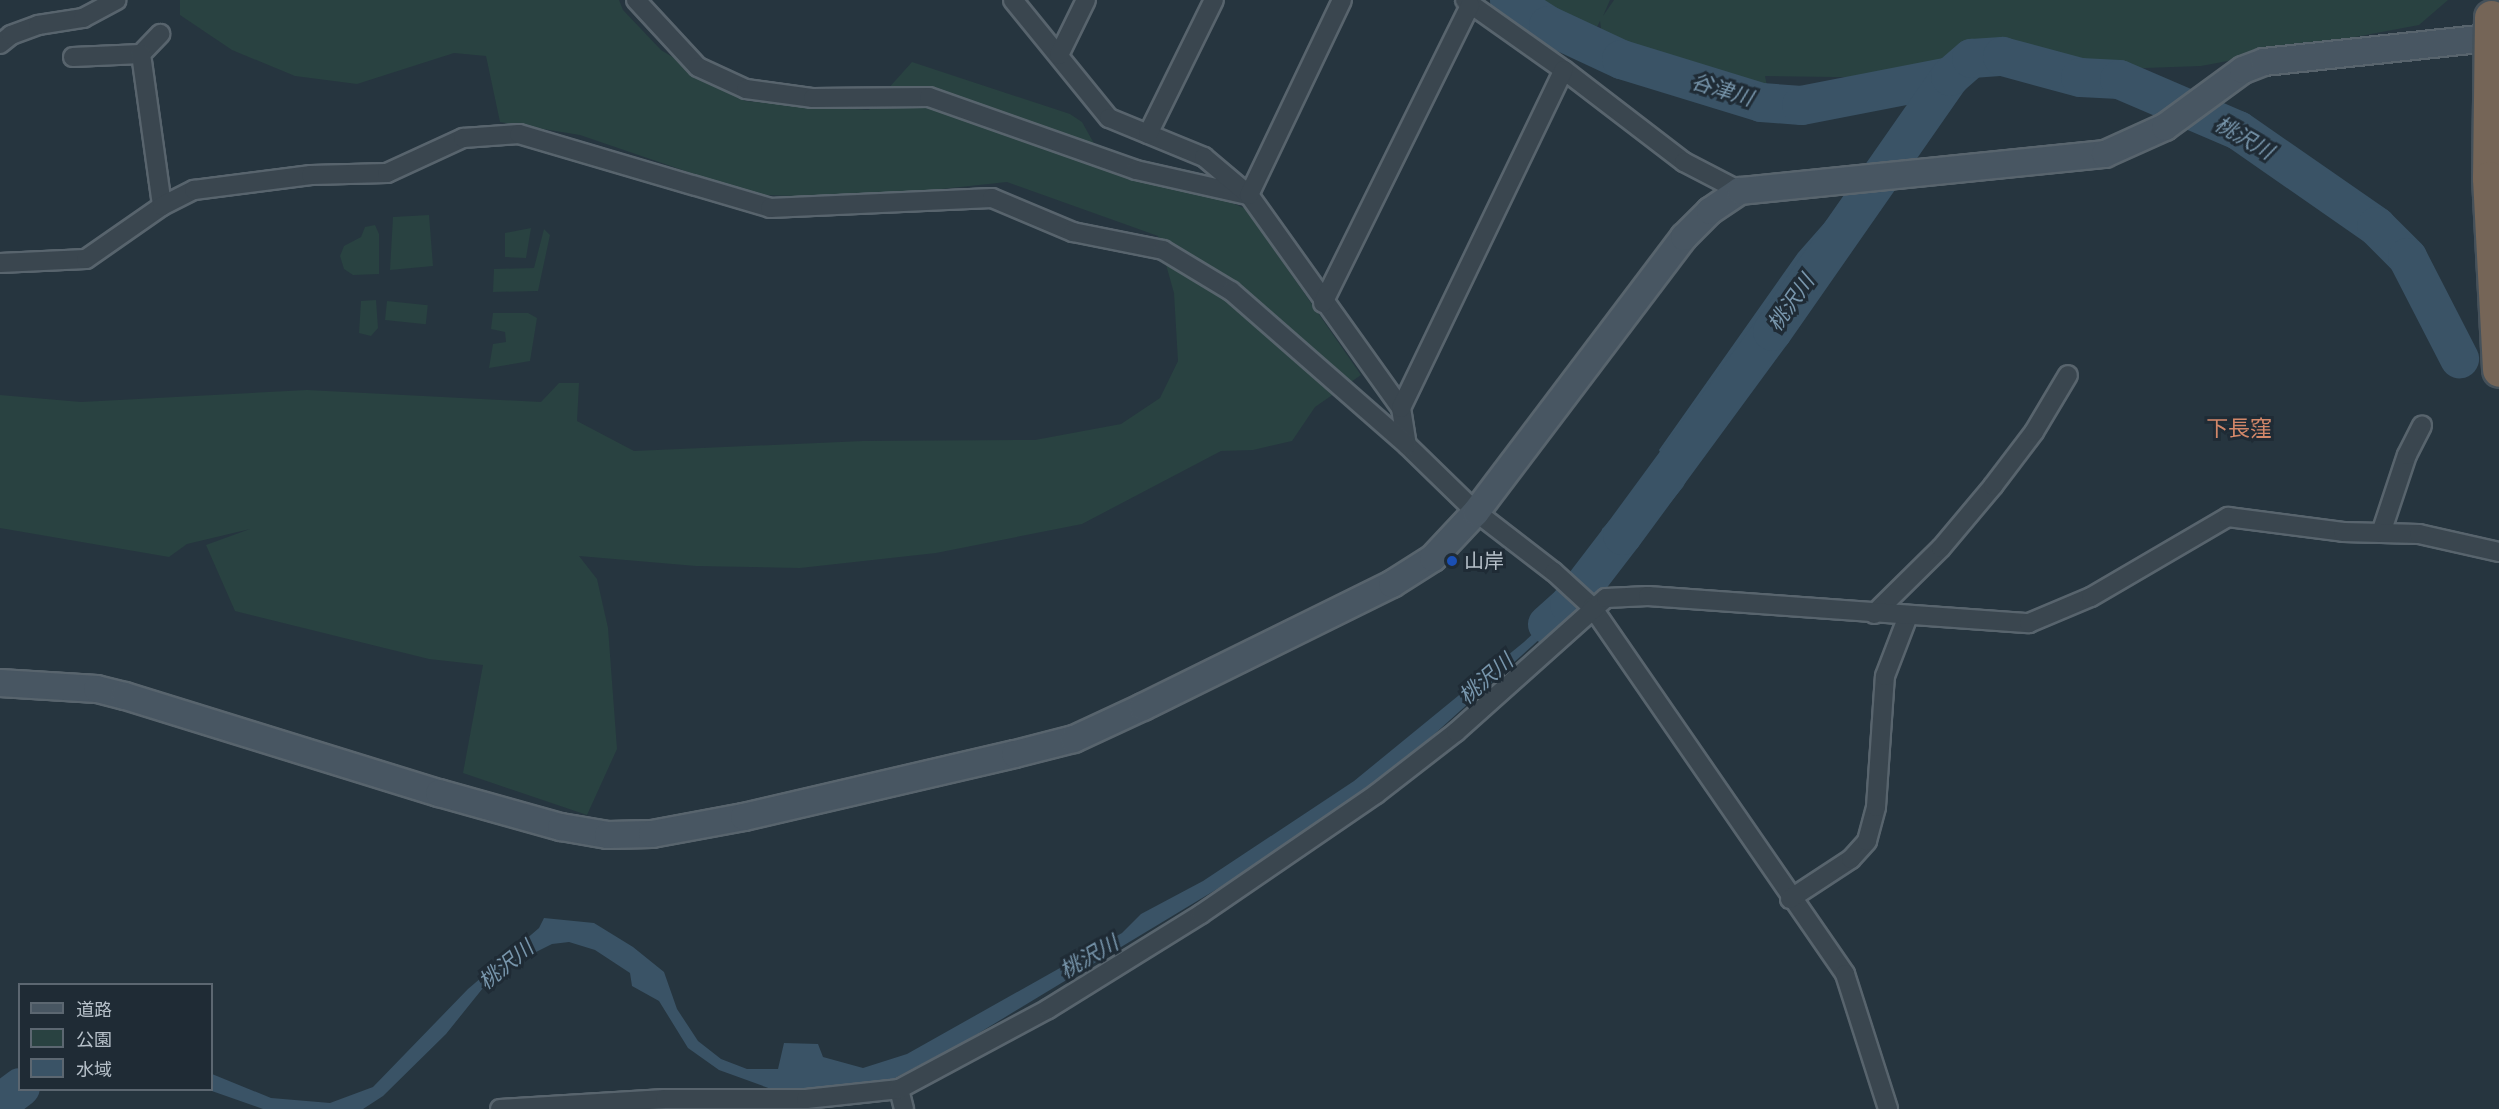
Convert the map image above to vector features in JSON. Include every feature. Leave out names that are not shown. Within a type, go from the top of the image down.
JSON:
[{"type":"highway","points":[[2495,27],[2489,178],[2499,370]]},
{"type":"street","points":[[0,44],[11,35],[38,25],[82,18],[117,0]]},
{"type":"street","points":[[636,0],[698,67],[746,89],[813,98],[929,97],[1136,170],[1249,195]]},
{"type":"street","points":[[1013,0],[1109,118],[1204,157],[1249,195],[1323,303],[1401,408],[1407,445]]},
{"type":"street","points":[[1059,55],[1086,0]]},
{"type":"street","points":[[1148,134],[1214,0]]},
{"type":"street","points":[[1249,195],[1342,0]]},
{"type":"street","points":[[1323,303],[1468,2],[1564,69],[1684,162],[1740,191]]},
{"type":"street","points":[[0,683],[97,689],[561,827],[608,835],[652,834],[1074,739],[1392,584],[1433,558],[1476,512],[1684,237],[1710,211],[1740,191],[1820,181],[1906,177],[2105,154],[2165,127],[2243,70],[2289,57],[2495,27]]},
{"type":"street","points":[[73,57],[141,54],[160,33]]},
{"type":"street","points":[[141,54],[162,206]]},
{"type":"street","points":[[1401,408],[1564,69]]},
{"type":"street","points":[[0,263],[86,259],[162,206],[194,190],[311,175],[387,173],[463,138],[519,135],[771,208],[992,198],[1073,232],[1163,250],[1231,291],[1407,445],[1476,512],[1554,572],[1592,607],[1790,899],[1845,974],[1888,1109]]},
{"type":"street","points":[[1874,614],[1941,548],[1993,486],[2034,432],[2068,375]]},
{"type":"street","points":[[2381,533],[2403,465],[2422,426]]},
{"type":"street","points":[[500,1109],[588,1106],[664,1099],[806,1100],[898,1089],[1058,1003],[1201,914],[1376,794],[1456,732],[1592,607],[1606,598],[1648,596],[1874,614],[2029,623],[2091,597],[2228,518],[2343,532],[2419,534],[2499,552]]},
{"type":"street","points":[[1790,899],[1851,859],[1867,841],[1876,807],[1885,676],[1908,616]]},
{"type":"street","points":[[898,1089],[904,1109]]},
{"type":"green space","points":[[180,0],[619,0],[623,10],[661,50],[745,101],[869,110],[912,62],[1070,114],[1082,122],[1106,165],[1203,190],[1246,209],[1361,375],[1315,407],[1292,441],[1253,450],[1221,451],[1082,524],[936,553],[800,568],[696,566],[579,556],[597,579],[608,628],[617,749],[587,815],[463,773],[483,665],[429,659],[235,611],[206,545],[250,529],[187,544],[169,557],[0,528],[0,395],[81,402],[307,390],[541,402],[559,383],[579,383],[577,421],[634,451],[863,441],[1035,440],[1121,424],[1160,398],[1178,361],[1174,293],[1158,236],[1007,182],[857,198],[764,195],[735,188],[580,135],[500,122],[486,56],[454,53],[357,84],[295,76],[232,50],[180,15]]},
{"type":"green space","points":[[1517,0],[1610,0],[1603,16],[1614,0],[2448,0],[2419,25],[2201,66],[2061,71],[1999,41],[1911,78],[1765,76],[1767,86],[1683,64],[1602,35],[1600,21],[1597,27],[1573,24]]},
{"type":"green space","points":[[429,215],[433,266],[390,270],[393,217]]},
{"type":"green space","points":[[375,225],[379,234],[379,274],[353,275],[344,269],[340,256],[344,246],[361,237],[365,227]]},
{"type":"green space","points":[[531,228],[526,258],[505,257],[505,233]]},
{"type":"green space","points":[[544,229],[550,235],[538,291],[493,292],[494,269],[534,268]]},
{"type":"green space","points":[[376,300],[378,328],[371,336],[359,333],[361,301]]},
{"type":"green space","points":[[387,301],[428,305],[426,324],[385,320]]},
{"type":"green space","points":[[493,313],[528,313],[537,318],[530,361],[489,368],[493,344],[506,342],[505,332],[491,329]]},
{"type":"water","points":[[1849,195],[1855,196],[1811,248],[1735,359],[1723,409],[1683,487],[1614,572],[1389,775],[1270,857],[964,1042],[889,1081],[833,1090],[774,1090],[719,1070],[688,1048],[659,1001],[632,986],[630,973],[595,950],[569,942],[552,944],[522,959],[487,983],[446,1034],[383,1096],[363,1109],[263,1109],[212,1091],[213,1074],[271,1098],[330,1103],[373,1087],[468,989],[539,928],[544,918],[594,923],[633,947],[664,972],[677,1009],[698,1041],[721,1059],[747,1069],[778,1069],[784,1043],[818,1044],[823,1057],[863,1068],[907,1054],[1122,933],[1141,914],[1203,881],[1354,781],[1524,642],[1614,558],[1666,490],[1634,507],[1601,535],[1602,529],[1662,470],[1665,463],[1659,450],[1798,253]]},
{"type":"waterway","name":"谷津川","points":[[1509,0],[1548,25],[1621,59],[1761,102],[1801,105],[1950,76]]},
{"type":"waterway","name":"桃沢川","points":[[1547,624],[1569,604],[1622,535],[1772,331],[1950,76],[1971,58],[2002,56],[2080,77],[2119,79],[2238,130],[2376,226],[2407,257],[2459,358]]},
{"type":"waterway","name":"桃沢川","points":[[0,1102],[18,1088]]},
{"type":"place","name":"山岸","points":[[1452,561]]},
{"type":"district","name":"下長窪","points":[[2239,429]]}]
